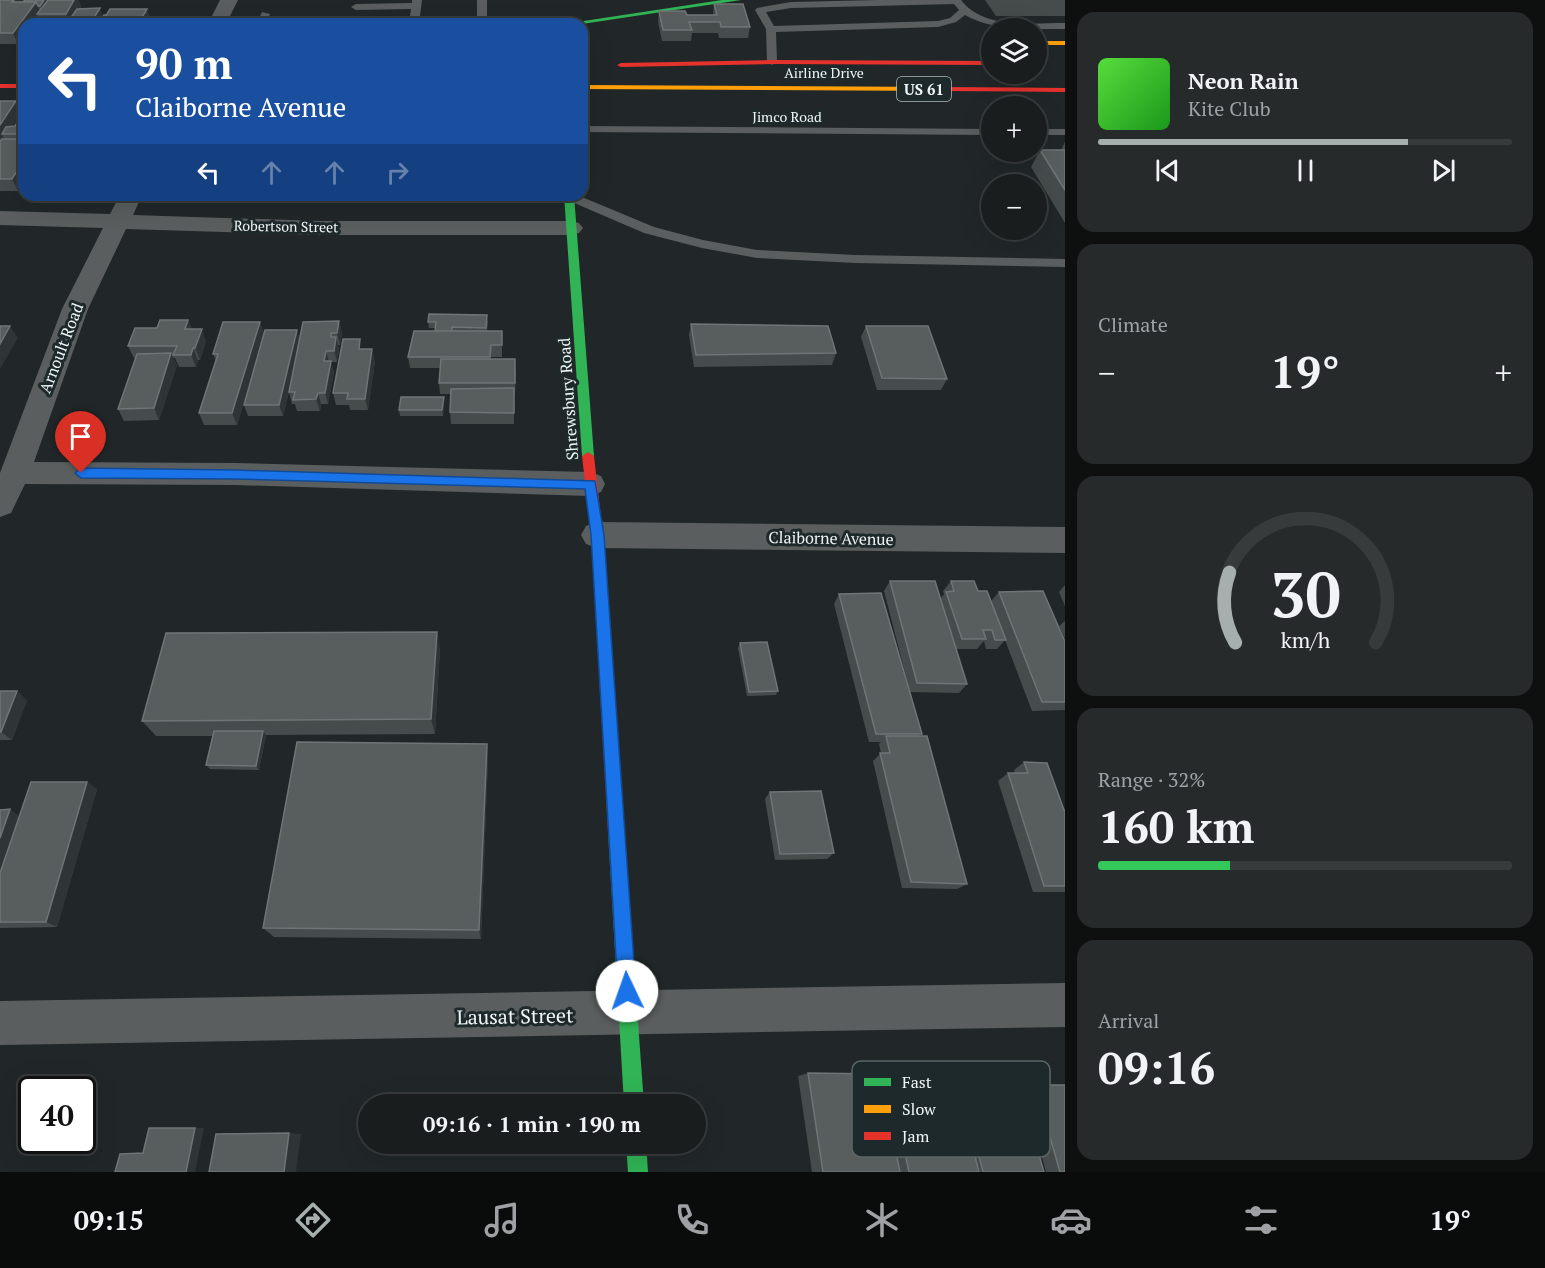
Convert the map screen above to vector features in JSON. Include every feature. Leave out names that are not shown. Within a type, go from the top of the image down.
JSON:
[{"type":"main road","points":[[584,18],[737,0]]},
{"type":"main road","points":[[1047,43],[1065,43]]},
{"type":"main road","points":[[772,62],[916,48]]},
{"type":"main road","name":"Airline Drive","points":[[606,66],[772,62],[981,63]]},
{"type":"main road","points":[[0,86],[18,86]]},
{"type":"main road","name":"Airline Drive","points":[[588,87],[1065,90]]},
{"type":"main road","points":[[783,88],[944,103]]},
{"type":"main road","name":"Shrewsbury Road","points":[[569,201],[590,484],[597,535],[633,1094]]},
{"type":"main road","points":[[637,1154],[638,1172]]},
{"type":"street","points":[[220,18],[229,0]]},
{"type":"street","name":"Arnoult Road","points":[[0,505],[8,475],[75,309],[128,201]]},
{"type":"street","name":"Robertson Street","points":[[0,218],[321,228],[571,228]]},
{"type":"street","points":[[8,475],[235,474],[590,484]]},
{"type":"street","name":"Claiborne Avenue","points":[[597,535],[1065,540]]},
{"type":"street","name":"Lausat Street","points":[[0,1023],[1065,1005]]},
{"type":"lane","points":[[482,0],[482,18]]},
{"type":"lane","points":[[753,0],[771,29],[772,62]]},
{"type":"lane","points":[[760,10],[791,5],[956,0],[963,11],[1005,26],[1065,26]]},
{"type":"lane","points":[[354,18],[357,3],[416,3],[415,18]]},
{"type":"lane","points":[[771,29],[938,24],[953,20],[963,11]]},
{"type":"lane","name":"Jimco Road","points":[[588,129],[981,132]]},
{"type":"lane","points":[[1047,132],[1065,132]]},
{"type":"lane","points":[[581,201],[649,230],[702,244],[757,254],[855,259],[1065,262]]},
{"type":"building","points":[[0,0],[36,2],[24,18],[18,18],[18,26],[13,33],[0,33]]},
{"type":"building","points":[[25,0],[44,0],[38,6],[36,2],[23,2]]},
{"type":"building","points":[[48,0],[74,0],[66,14],[37,14]]},
{"type":"building","points":[[714,4],[743,4],[750,27],[721,27],[720,22],[689,22],[692,30],[663,30],[659,11],[685,11],[687,15],[717,15]]},
{"type":"building","points":[[100,8],[94,18],[71,18],[77,9]]},
{"type":"building","points":[[110,9],[147,9],[142,18],[105,18]]},
{"type":"building","points":[[0,101],[16,101],[0,125]]},
{"type":"building","points":[[18,122],[18,134],[2,134],[6,127],[15,126]]},
{"type":"building","points":[[18,139],[18,170],[12,179],[0,179],[0,141]]},
{"type":"building","points":[[1047,150],[1065,150],[1065,190],[1047,161]]},
{"type":"building","points":[[429,314],[487,315],[486,328],[452,327],[452,331],[435,331],[436,322],[428,322]]},
{"type":"building","points":[[160,320],[188,320],[185,329],[202,329],[191,355],[173,355],[177,346],[128,346],[135,328],[157,328]]},
{"type":"building","points":[[339,321],[337,333],[331,333],[331,337],[336,337],[334,351],[326,351],[324,361],[331,361],[325,393],[318,393],[316,399],[293,400],[295,392],[289,392],[303,322]]},
{"type":"building","points":[[223,322],[260,322],[232,413],[199,413],[218,354],[213,354]]},
{"type":"building","points":[[691,324],[828,326],[836,353],[696,355]]},
{"type":"building","points":[[0,326],[10,326],[0,344]]},
{"type":"building","points":[[866,326],[928,326],[947,379],[882,378]]},
{"type":"building","points":[[265,330],[297,330],[279,405],[244,405]]},
{"type":"building","points":[[414,331],[502,331],[502,345],[491,345],[490,357],[408,357]]},
{"type":"building","points":[[343,339],[360,339],[359,349],[372,349],[365,399],[347,399],[348,393],[333,393]]},
{"type":"building","points":[[171,353],[154,408],[118,409],[137,354]]},
{"type":"building","points":[[441,359],[515,359],[515,383],[439,383]]},
{"type":"building","points":[[514,388],[514,413],[450,412],[451,389]]},
{"type":"building","points":[[401,397],[444,397],[442,410],[399,410]]},
{"type":"building","points":[[890,581],[935,581],[967,684],[917,683]]},
{"type":"building","points":[[951,581],[974,581],[978,591],[987,591],[1006,640],[995,640],[992,630],[983,630],[986,639],[962,639],[946,592],[954,591]]},
{"type":"building","points":[[1043,591],[1065,642],[1065,702],[1042,702],[999,592]]},
{"type":"building","points":[[881,593],[922,734],[876,734],[839,594]]},
{"type":"building","points":[[437,632],[431,719],[142,721],[166,633]]},
{"type":"building","points":[[767,642],[778,691],[749,692],[740,643]]},
{"type":"building","points":[[0,691],[17,691],[1,732],[0,732]]},
{"type":"building","points":[[214,731],[263,731],[256,766],[206,765]]},
{"type":"building","points":[[886,736],[927,736],[967,884],[911,882],[880,753],[890,753]]},
{"type":"building","points":[[297,742],[487,744],[479,930],[263,928]]},
{"type":"building","points":[[1024,762],[1047,763],[1065,810],[1065,886],[1044,886],[1008,773],[1028,773]]},
{"type":"building","points":[[31,782],[87,782],[46,922],[0,922],[0,873]]},
{"type":"building","points":[[821,791],[834,853],[780,854],[770,792]]},
{"type":"building","points":[[10,809],[0,838],[0,810]]},
{"type":"building","points":[[808,1073],[852,1074],[852,1157],[897,1157],[900,1172],[823,1172]]},
{"type":"building","points":[[1050,1085],[1065,1085],[1065,1172],[1060,1172],[1050,1137]]},
{"type":"building","points":[[149,1128],[195,1128],[186,1172],[115,1172],[120,1154],[143,1153]]},
{"type":"building","points":[[289,1133],[284,1172],[209,1172],[216,1134]]},
{"type":"building","points":[[906,1157],[975,1157],[979,1172],[909,1172]]},
{"type":"building","points":[[979,1157],[1040,1157],[1044,1172],[983,1172]]},
{"type":"traffic: fast","points":[[588,21],[737,0]]},
{"type":"traffic: fast","points":[[569,201],[588,456]]},
{"type":"traffic: fast","points":[[616,831],[633,1094]]},
{"type":"traffic: fast","points":[[637,1154],[638,1172]]},
{"type":"traffic: slow","points":[[1047,43],[1065,43]]},
{"type":"traffic: slow","points":[[588,87],[943,89]]},
{"type":"traffic: jam","points":[[621,65],[772,62],[981,63]]},
{"type":"traffic: jam","points":[[0,86],[18,86]]},
{"type":"traffic: jam","points":[[943,89],[1065,90]]},
{"type":"traffic: jam","points":[[588,456],[597,535],[616,831]]},
{"type":"route","points":[[81,473],[235,474],[590,484],[597,535],[627,991]]}]
